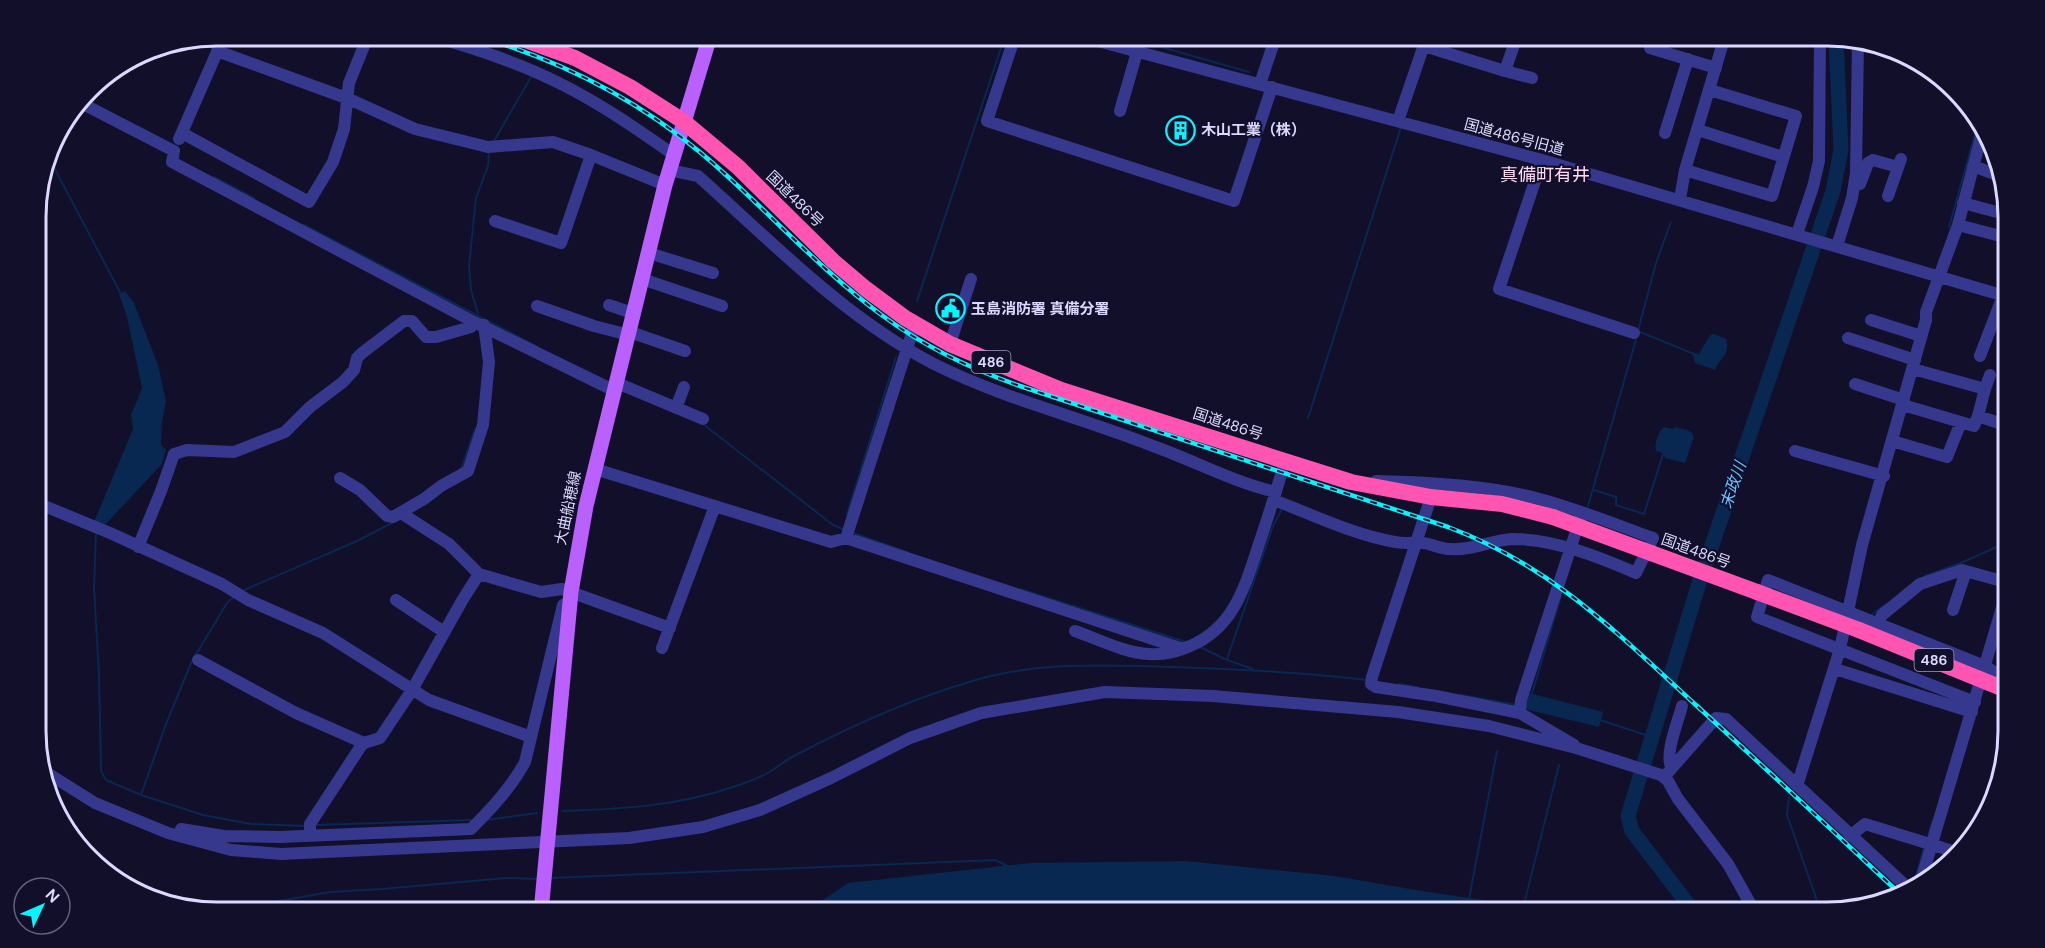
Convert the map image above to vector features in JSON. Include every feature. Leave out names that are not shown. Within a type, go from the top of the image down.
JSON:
[{"type":"highway","name":"国道486号","points":[[540,46],[584,63],[630,87],[683,121],[738,167],[833,261],[887,305],[950,344],[1061,390],[1351,482],[1431,497],[1502,504],[1553,517],[1859,630],[1983,673],[1998,683]]},
{"type":"main road","name":"大曲船穂線","points":[[542,902],[578,543],[665,185],[707,46]]},
{"type":"street","points":[[219,46],[184,135],[173,154],[172,162],[479,324],[616,387],[654,403],[676,408],[703,419]]},
{"type":"street","points":[[184,135],[309,202],[333,162],[344,129],[349,83],[364,46]]},
{"type":"street","points":[[464,46],[500,57],[561,83],[612,112],[672,162],[698,176],[840,301],[907,348],[986,388],[1153,445],[1352,530],[1396,542],[1449,549],[1470,548],[1500,540],[1539,542],[1615,563],[1636,573],[1653,538],[1534,497],[1502,491],[1418,482],[1351,482]]},
{"type":"street","points":[[1012,46],[987,121],[1234,201],[1266,86],[1274,46]]},
{"type":"street","name":"国道486号旧道","points":[[1116,46],[1542,160],[1998,294]]},
{"type":"street","points":[[1120,111],[1135,46]]},
{"type":"street","points":[[1398,121],[1426,46]]},
{"type":"street","points":[[1433,46],[1532,78]]},
{"type":"street","points":[[1505,71],[1514,46]]},
{"type":"street","points":[[1650,46],[1650,48],[1716,68]]},
{"type":"street","points":[[1680,199],[1685,170],[1722,46]]},
{"type":"street","points":[[1802,236],[1820,161],[1820,46]]},
{"type":"street","points":[[1852,198],[1858,142],[1858,49]]},
{"type":"street","points":[[217,51],[349,99],[415,129],[490,147],[553,142],[665,185]]},
{"type":"street","points":[[1665,133],[1688,59]]},
{"type":"street","points":[[1685,170],[1772,196],[1796,116],[1710,90]]},
{"type":"street","points":[[88,107],[173,154]]},
{"type":"street","points":[[1698,130],[1783,157]]},
{"type":"street","points":[[1797,786],[1835,669],[1837,647],[1848,612],[1862,545],[1880,475],[1892,441],[1918,335],[1926,320],[1926,312],[1938,276],[1958,225],[1980,141]]},
{"type":"street","points":[[495,221],[561,243],[591,155]]},
{"type":"street","points":[[1542,160],[1499,289],[1634,333]]},
{"type":"street","points":[[1832,245],[1868,163],[1873,160],[1899,163],[1888,196]]},
{"type":"street","points":[[1973,166],[1993,173]]},
{"type":"street","points":[[1963,203],[1998,212]]},
{"type":"street","points":[[1958,225],[1998,235]]},
{"type":"street","points":[[648,253],[713,273]]},
{"type":"street","points":[[642,279],[722,306]]},
{"type":"street","points":[[950,344],[971,279]]},
{"type":"street","points":[[609,305],[634,314]]},
{"type":"street","points":[[537,306],[594,326],[629,333],[685,351]]},
{"type":"street","points":[[1980,356],[1998,313]]},
{"type":"street","points":[[1871,320],[1918,335]]},
{"type":"street","points":[[138,547],[174,454],[187,450],[234,452],[285,432],[310,407],[354,370],[357,358],[362,353],[404,321],[412,321],[426,337],[436,337],[479,324]]},
{"type":"street","points":[[340,478],[360,490],[387,516],[393,517],[468,471],[483,425],[489,362],[479,324]]},
{"type":"street","points":[[595,468],[831,542],[849,532],[915,324]]},
{"type":"street","points":[[1848,338],[1985,389]]},
{"type":"street","points":[[1855,384],[1974,426],[1990,375]]},
{"type":"street","points":[[676,408],[684,387]]},
{"type":"street","points":[[1978,416],[1998,423]]},
{"type":"street","points":[[1892,441],[1947,457],[1961,422]]},
{"type":"street","points":[[1795,451],[1880,475]]},
{"type":"street","points":[[1075,631],[1148,654],[1170,653],[1190,646],[1217,630],[1234,608],[1244,589],[1285,461]]},
{"type":"street","points":[[1431,497],[1371,681],[1376,687],[1520,707],[1572,742],[1576,748]]},
{"type":"street","points":[[662,648],[715,506]]},
{"type":"street","points":[[46,507],[222,584],[248,600],[323,633],[429,700],[531,737]]},
{"type":"street","points":[[1520,707],[1582,512]]},
{"type":"street","points":[[401,513],[449,544],[479,574],[541,592],[562,589],[571,596],[670,628]]},
{"type":"street","points":[[849,532],[1190,646]]},
{"type":"street","points":[[1878,624],[1882,615],[1920,584],[1966,570],[1998,580]]},
{"type":"street","points":[[1953,610],[1966,570]]},
{"type":"street","points":[[310,830],[364,743],[380,738],[412,690],[479,574]]},
{"type":"street","points":[[1973,707],[1837,647],[1757,617],[1768,580],[1878,624],[1983,673],[1998,678]]},
{"type":"street","points":[[147,825],[160,824],[224,836],[310,830],[471,829],[518,776],[525,762],[563,605],[571,596]]},
{"type":"street","points":[[396,600],[444,632]]},
{"type":"street","points":[[1922,874],[1928,843],[1973,707],[1998,614]]},
{"type":"street","points":[[198,660],[296,713],[364,743]]},
{"type":"street","points":[[1835,669],[1973,707]]},
{"type":"street","points":[[52,776],[96,803],[147,825],[231,850],[265,853],[376,851],[629,838],[703,827],[760,810],[831,778],[910,738],[981,713],[1105,692],[1224,696],[1398,712],[1489,726],[1576,748],[1621,763],[1663,772],[1678,799],[1728,864],[1749,901]]},
{"type":"street","points":[[1663,772],[1669,761],[1682,706]]},
{"type":"street","points":[[1663,772],[1716,718],[1726,719],[1903,884]]},
{"type":"street","points":[[1851,836],[1865,824],[1949,850]]},
{"type":"water","points":[[125,291],[134,303],[158,365],[166,401],[161,445],[166,450],[162,464],[102,528],[94,522],[133,429],[131,415],[142,388],[127,317],[119,294]]},
{"type":"water","points":[[1714,334],[1726,339],[1727,345],[1726,354],[1715,370],[1695,363],[1692,352],[1699,354],[1710,335]]},
{"type":"water","points":[[1664,427],[1684,429],[1693,434],[1685,463],[1665,458],[1663,453],[1656,451],[1657,438]]},
{"type":"water","points":[[1529,693],[1603,712],[1599,727],[1525,709]]},
{"type":"water","points":[[1186,861],[1335,876],[1492,901],[820,902],[848,883],[1030,863]]},
{"type":"waterway","points":[[917,301],[1002,46]]},
{"type":"waterway","points":[[1158,46],[1249,72]]},
{"type":"waterway","name":"末政川","points":[[1686,901],[1632,831],[1628,816],[1699,583],[1833,191],[1841,150],[1836,47]]},
{"type":"waterway","points":[[494,141],[531,77]]},
{"type":"waterway","points":[[1308,418],[1401,127]]},
{"type":"waterway","points":[[1949,227],[1976,131]]},
{"type":"waterway","points":[[478,313],[471,290],[469,266],[476,198],[488,166],[489,151]]},
{"type":"waterway","points":[[54,168],[122,296]]},
{"type":"waterway","points":[[214,177],[254,198]]},
{"type":"waterway","points":[[1638,331],[1656,263],[1671,222]]},
{"type":"waterway","points":[[304,225],[536,346]]},
{"type":"waterway","points":[[1638,331],[1694,354]]},
{"type":"waterway","points":[[1588,506],[1637,336]]},
{"type":"waterway","points":[[847,514],[896,357]]},
{"type":"waterway","points":[[703,424],[833,525],[845,530]]},
{"type":"waterway","points":[[461,469],[475,429]]},
{"type":"waterway","points":[[1594,490],[1616,497],[1616,505],[1644,514],[1664,451]]},
{"type":"waterway","points":[[1227,659],[1273,526],[1283,507]]},
{"type":"waterway","points":[[242,591],[357,541],[392,523]]},
{"type":"waterway","points":[[96,532],[94,588],[101,771],[106,780],[141,795],[203,815],[251,824],[306,826]]},
{"type":"waterway","points":[[853,533],[907,552]]},
{"type":"waterway","points":[[1925,576],[1998,546]]},
{"type":"waterway","points":[[1020,589],[1186,642]]},
{"type":"waterway","points":[[195,656],[227,603],[235,596]]},
{"type":"waterway","points":[[1531,697],[1561,596]]},
{"type":"waterway","points":[[1869,615],[1886,604]]},
{"type":"waterway","points":[[1200,647],[1253,669]]},
{"type":"waterway","points":[[141,795],[166,724],[192,661]]},
{"type":"waterway","points":[[563,811],[670,802],[743,784],[771,771],[815,745],[858,725],[947,689],[994,675],[1044,667],[1095,665],[1270,671],[1367,680]]},
{"type":"waterway","points":[[1399,684],[1417,687]]},
{"type":"waterway","points":[[1461,695],[1517,705]]},
{"type":"waterway","points":[[1600,720],[1652,737]]},
{"type":"waterway","points":[[1469,899],[1497,751]]},
{"type":"waterway","points":[[1525,901],[1559,765]]},
{"type":"waterway","points":[[1789,797],[1787,815],[1817,901]]},
{"type":"waterway","points":[[486,820],[537,813]]},
{"type":"waterway","points":[[315,825],[471,820]]},
{"type":"waterway","points":[[1927,840],[1932,822]]},
{"type":"waterway","points":[[1916,876],[1924,848]]},
{"type":"waterway","points":[[550,878],[996,860],[1007,866]]},
{"type":"waterway","points":[[274,902],[330,892],[506,878],[538,879]]},
{"type":"railway","points":[[507,46],[567,69],[595,83],[623,98],[676,133],[724,173],[835,278],[915,338],[949,356],[1020,386],[1448,527],[1520,561],[1582,604],[1639,653],[1893,888]]},
{"type":"place","name":"木山工業（株）","points":[[1180,130]]},
{"type":"place","name":"玉島消防署 真備分署","points":[[950,309]]},
{"type":"district","name":"真備町有井","points":[[1545,175]]}]
